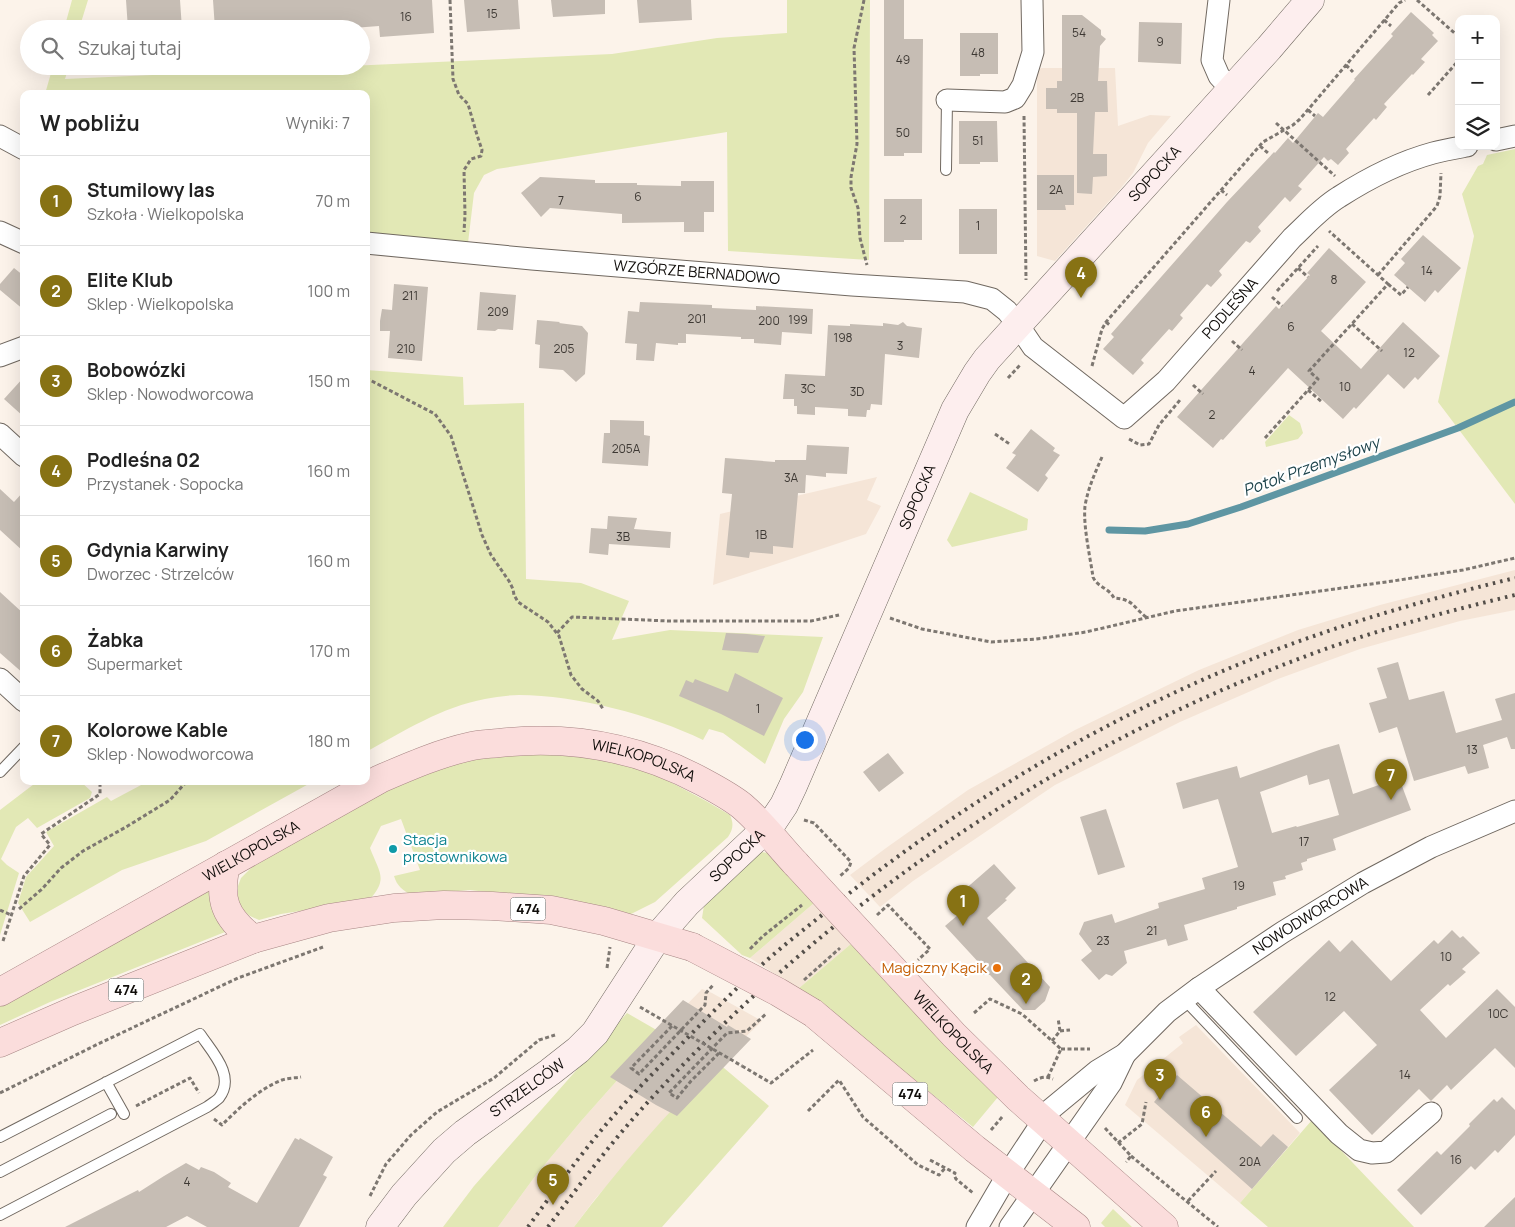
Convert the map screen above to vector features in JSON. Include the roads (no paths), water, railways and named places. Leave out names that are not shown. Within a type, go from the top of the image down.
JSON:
[{"type":"main road","name":"SOPOCKA","points":[[651,946],[687,903],[766,830],[787,799],[857,611],[955,410],[977,373],[1018,324],[1232,90],[1310,0]]},
{"type":"main road","name":"WIELKOPOLSKA","points":[[370,784],[431,758],[473,746],[527,740],[556,740],[585,743],[651,759],[716,789],[741,806],[766,830],[954,1035],[1018,1098],[1164,1227]]},
{"type":"main road","name":"WIELKOPOLSKA","points":[[0,992],[328,806],[368,785]]},
{"type":"main road","points":[[226,865],[222,882],[223,899],[230,916],[253,939]]},
{"type":"main road","name":"474","points":[[0,1043],[73,1011],[253,939],[329,918],[394,908],[444,905],[551,910],[604,921],[651,946],[692,947],[778,992],[813,1013],[975,1148],[1076,1227]]},
{"type":"main road","name":"STRZELCÓW","points":[[380,1227],[404,1195],[444,1151],[550,1072],[578,1050],[595,1033],[651,946]]},
{"type":"street","points":[[947,100],[1005,102],[1015,98],[1023,85],[1033,52],[1032,0]]},
{"type":"street","points":[[1219,0],[1212,60],[1219,76],[1232,90]]},
{"type":"street","points":[[0,136],[20,147]]},
{"type":"street","points":[[1500,139],[1515,136]]},
{"type":"street","name":"PODLEŚNA","points":[[1018,324],[1033,347],[1124,418],[1166,381],[1292,238],[1338,197],[1402,164],[1455,149]]},
{"type":"street","name":"WZGÓRZE BERNADOWO","points":[[370,243],[871,286],[965,292],[992,299],[1007,311],[1018,324]]},
{"type":"street","points":[[0,356],[20,348]]},
{"type":"street","points":[[0,434],[20,452]]},
{"type":"street","points":[[0,679],[20,697]]},
{"type":"street","name":"NOWODWORCOWA","points":[[977,1227],[1008,1174],[1051,1109],[1097,1071],[1125,1054],[1167,1012],[1283,932],[1363,883],[1431,847],[1515,811]]},
{"type":"street","points":[[1192,994],[1339,1134],[1359,1150],[1372,1153],[1386,1152],[1431,1113]]},
{"type":"street","name":"NOWODWORCOWA","points":[[1010,1227],[1111,1083],[1125,1054]]},
{"type":"lane","points":[[946,170],[947,100]]},
{"type":"lane","points":[[0,772],[20,751]]},
{"type":"lane","points":[[1192,994],[1298,1118]]},
{"type":"lane","points":[[0,1137],[200,1034],[225,1075],[226,1087],[219,1098],[207,1107],[0,1215]]},
{"type":"lane","points":[[0,1172],[126,1110],[106,1082]]},
{"type":"waterway","name":"Potok Przemysłowy","points":[[1109,530],[1145,531],[1188,524],[1241,507],[1458,428],[1515,402]]},
{"type":"railway","points":[[528,1227],[577,1160],[609,1121],[655,1071],[743,983],[789,941],[871,876],[963,811],[1010,781],[1108,726],[1158,700],[1246,661],[1321,633],[1398,609],[1515,578]]},
{"type":"railway","points":[[548,1227],[596,1163],[635,1117],[717,1031],[789,964],[865,902],[945,844],[1028,790],[1113,742],[1202,699],[1293,661],[1348,641],[1431,616],[1515,595]]},
{"type":"place","name":"Podleśna 02","points":[[1081,298]]},
{"type":"place","name":"Kolorowe Kable","points":[[1391,800]]},
{"type":"place","name":"Stacja prostownikowa","points":[[393,849]]},
{"type":"place","name":"Stumilowy las","points":[[963,926]]},
{"type":"place","name":"Magiczny Kącik","points":[[997,968]]},
{"type":"place","name":"Elite Klub","points":[[1026,1004]]},
{"type":"place","name":"Bobowózki","points":[[1160,1100]]},
{"type":"place","name":"Żabka","points":[[1206,1137]]},
{"type":"place","name":"Gdynia Karwiny","points":[[553,1205]]}]
